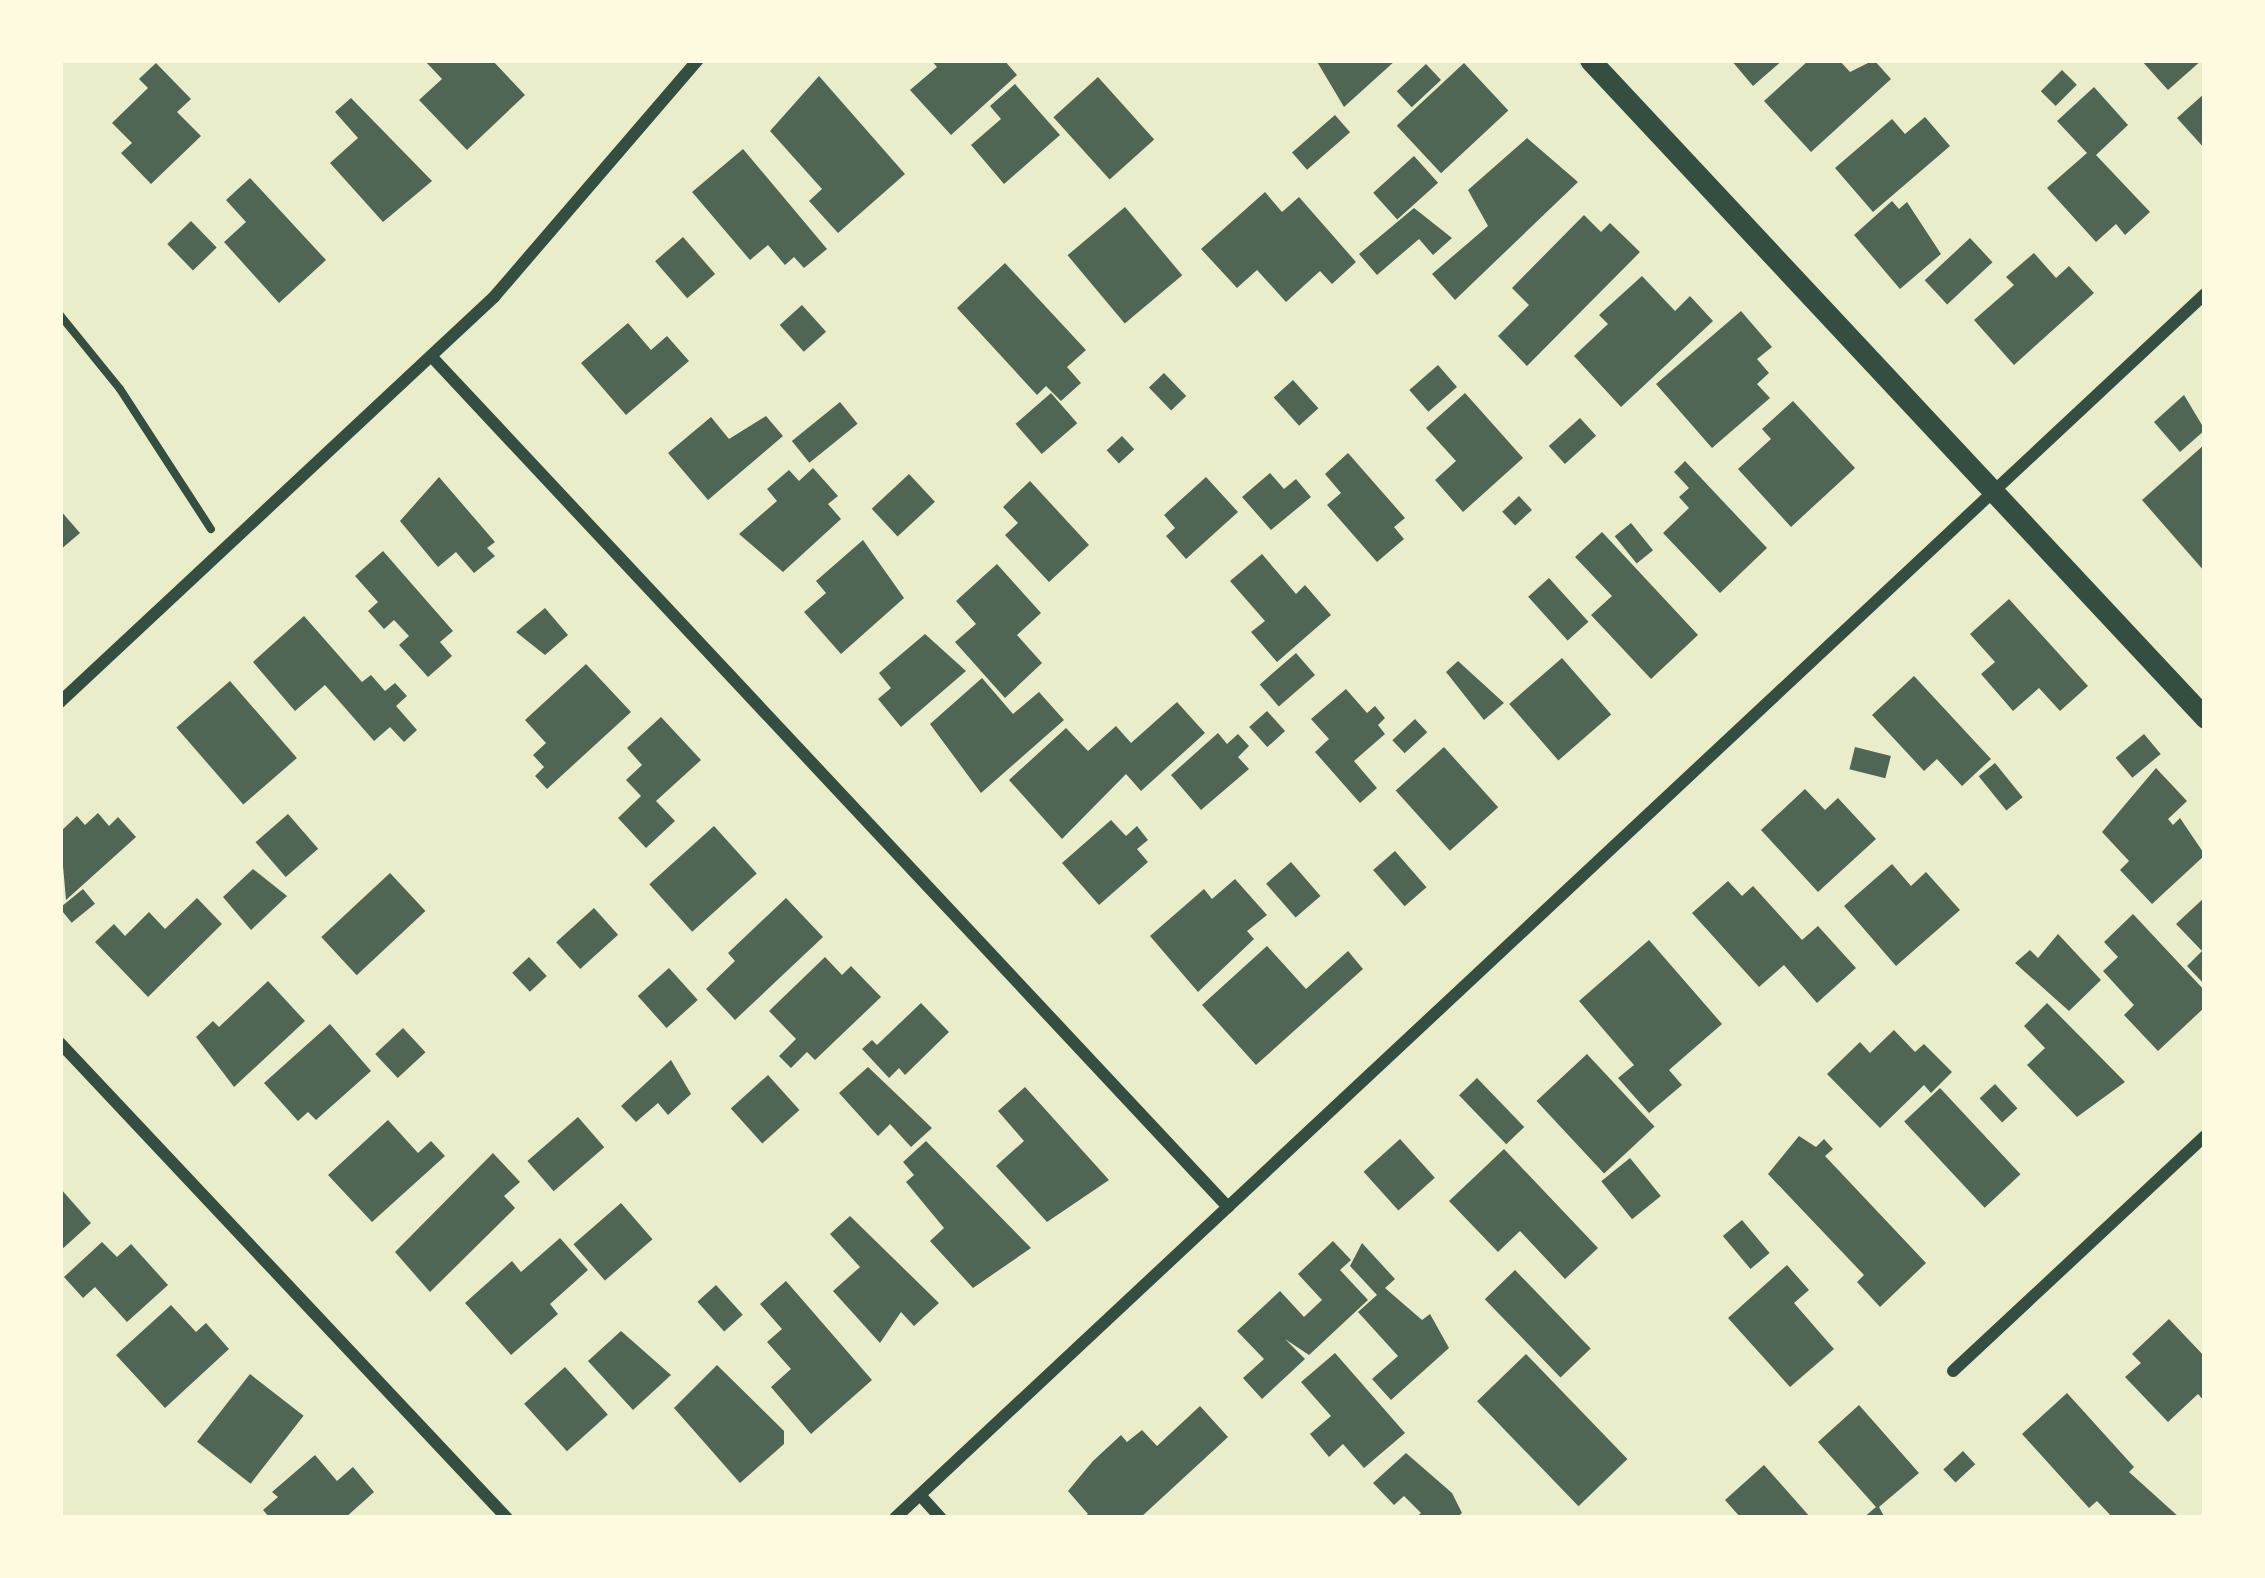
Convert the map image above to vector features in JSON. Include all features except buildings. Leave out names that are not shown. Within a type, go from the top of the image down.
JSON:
[{"type":"street","points":[[60,702],[538,253],[698,60]]},
{"type":"street","points":[[1590,60],[2205,718]]},
{"type":"street","points":[[895,1518],[2205,294]]},
{"type":"street","points":[[430,356],[1228,1207]]},
{"type":"street","points":[[60,1043],[507,1518]]},
{"type":"street","points":[[1952,1371],[2205,1136]]},
{"type":"street","points":[[920,1495],[941,1518]]},
{"type":"path","points":[[60,315],[120,389],[223,550]]}]
